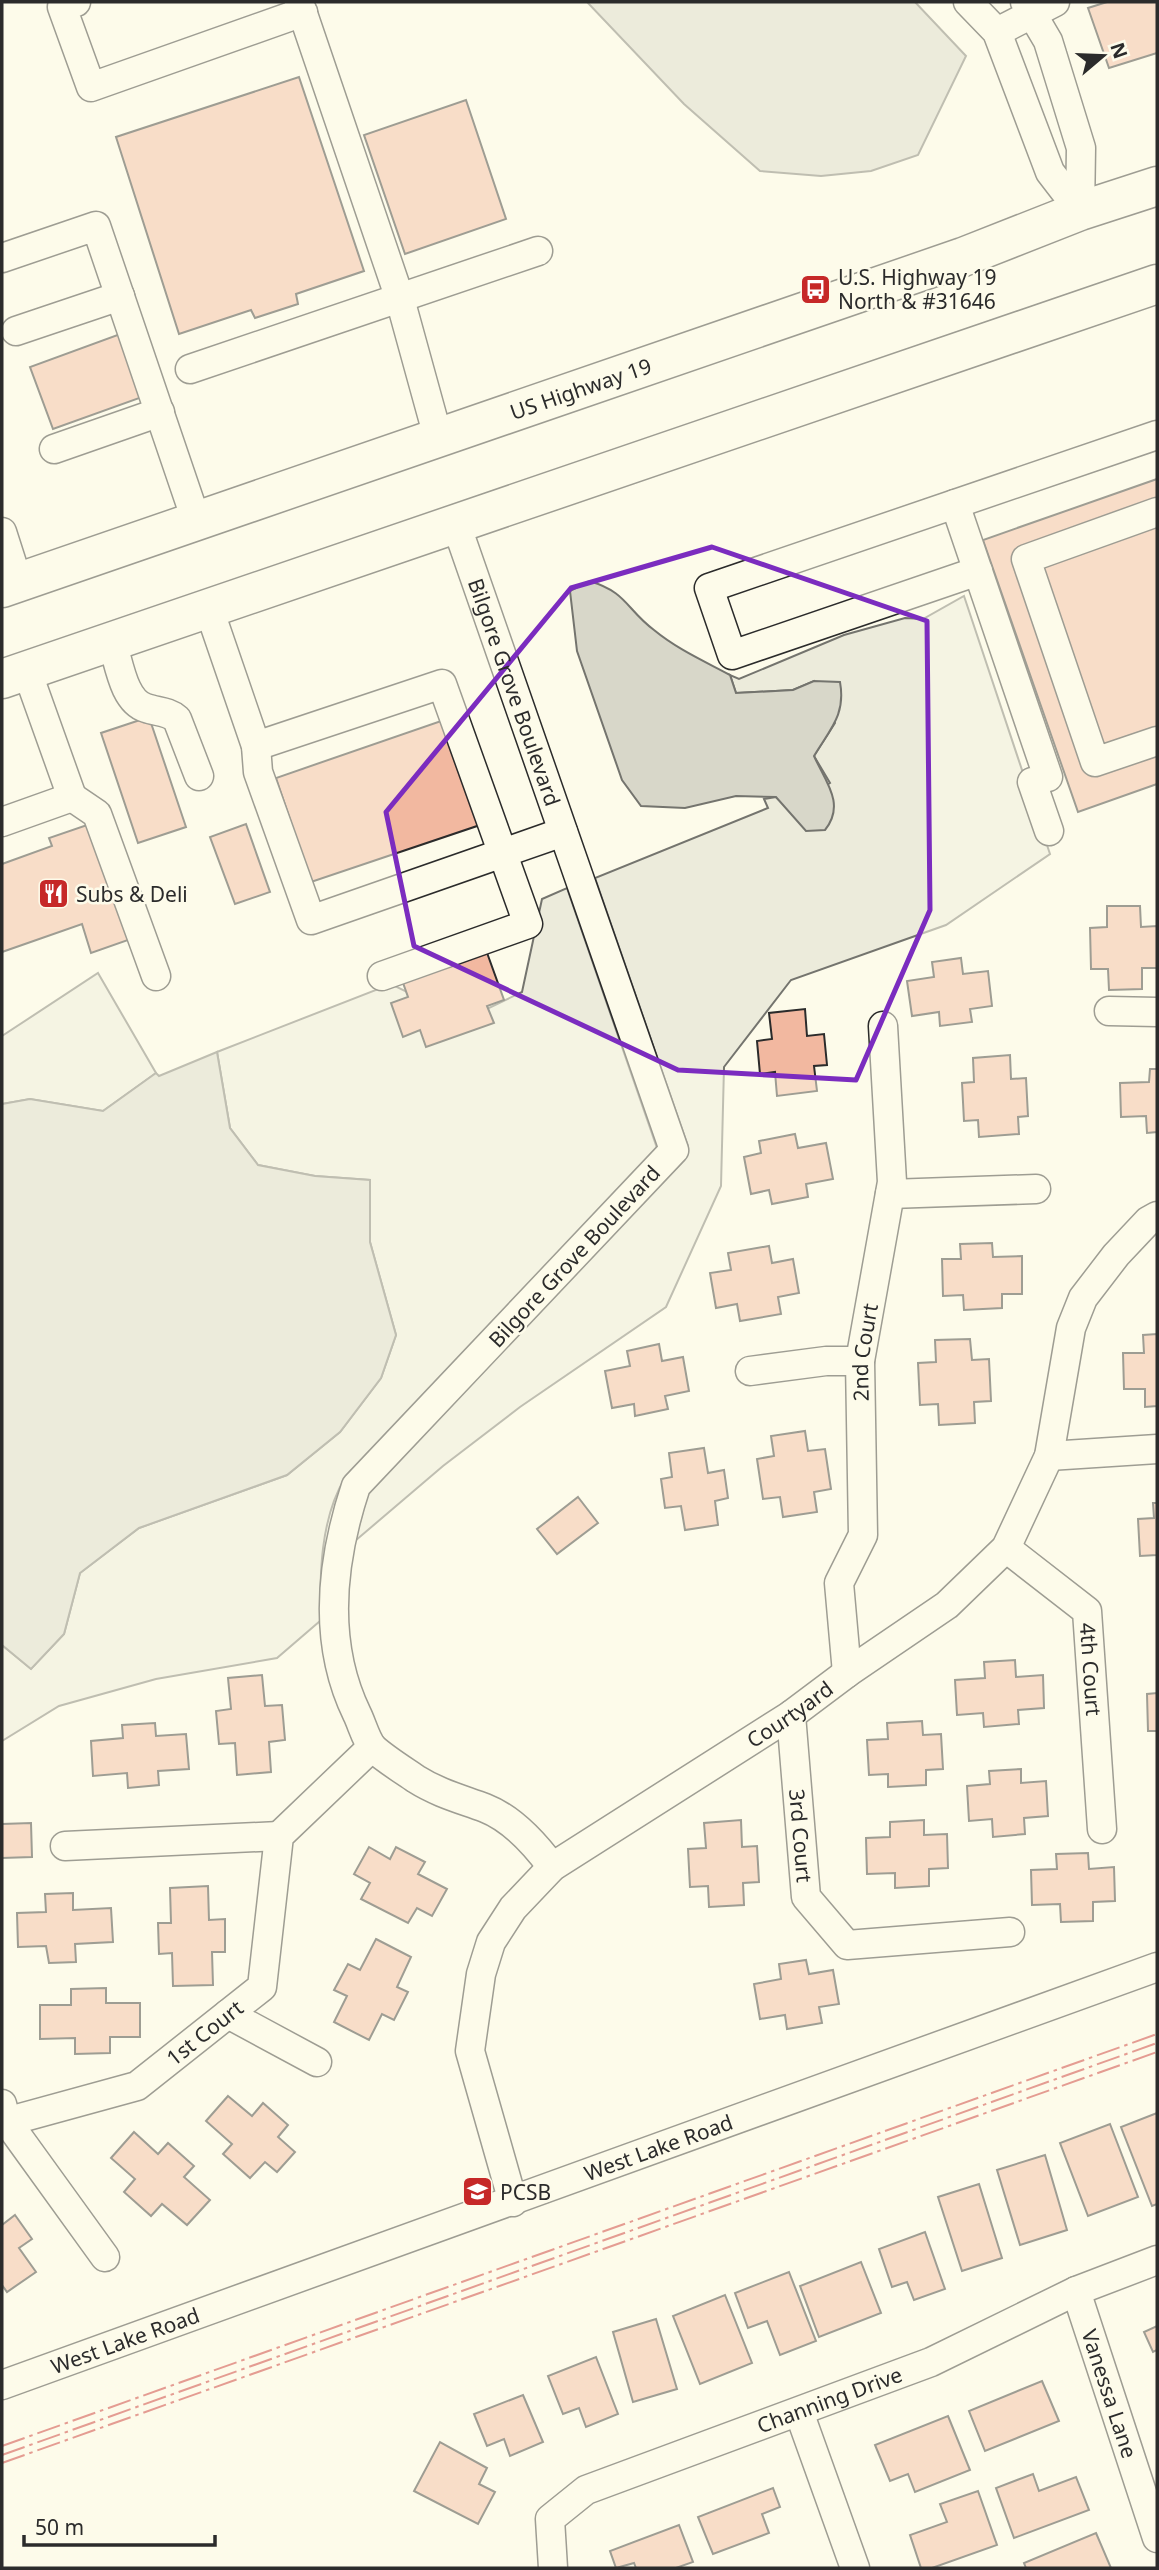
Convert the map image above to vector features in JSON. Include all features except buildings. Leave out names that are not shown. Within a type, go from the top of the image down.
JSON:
[{"type":"highway","name":"US Highway 19","points":[[10,585],[963,257],[1080,211],[1157,186]]},
{"type":"highway","points":[[14,675],[1157,284]]},
{"type":"street","points":[[76,2],[62,7],[91,88],[301,7],[400,299],[438,436]]},
{"type":"street","points":[[968,2],[997,32],[1050,172],[1080,211]]},
{"type":"street","points":[[997,32],[1037,5],[1081,148],[1080,211]]},
{"type":"street","points":[[2,258],[96,226],[196,520]]},
{"type":"street","points":[[190,369],[538,251]]},
{"type":"street","points":[[16,331],[120,296]]},
{"type":"street","points":[[54,449],[159,412]]},
{"type":"street","points":[[978,571],[732,655],[709,588],[1157,435]]},
{"type":"street","points":[[955,503],[1048,777],[1032,782],[1049,831]]},
{"type":"street","points":[[1157,512],[1026,559],[1095,762],[1157,741]]},
{"type":"street","name":"Bilgore Grove Boulevard","points":[[372,1747],[340,1671],[335,1641],[335,1569],[343,1526],[356,1486],[674,1150],[456,524]]},
{"type":"street","points":[[2,532],[10,585]]},
{"type":"street","points":[[209,608],[256,746],[258,772],[311,920],[563,832]]},
{"type":"street","points":[[112,642],[130,695],[137,704],[177,719],[199,776]]},
{"type":"street","points":[[14,675],[72,797],[97,814],[156,975]]},
{"type":"street","points":[[256,746],[442,684],[505,853],[528,924],[382,975]]},
{"type":"street","points":[[2,822],[72,797]]},
{"type":"street","points":[[1109,1011],[1157,1012]]},
{"type":"street","name":"2nd Court","points":[[847,1673],[839,1583],[863,1535],[860,1361],[890,1194],[883,1026]]},
{"type":"street","points":[[890,1194],[1036,1189]]},
{"type":"street","name":"Courtyard","points":[[513,2202],[470,2051],[481,1974],[491,1942],[513,1908],[552,1867],[791,1716],[847,1673],[947,1605],[1006,1548],[1049,1455],[1071,1328],[1083,1298],[1116,1255],[1148,1221],[1157,1216]]},
{"type":"street","points":[[750,1371],[826,1361],[860,1361]]},
{"type":"street","points":[[1049,1455],[1157,1449]]},
{"type":"street","name":"4th Court","points":[[1006,1548],[1087,1611],[1102,1829]]},
{"type":"street","name":"3rd Court","points":[[791,1716],[806,1897],[847,1945],[1010,1932]]},
{"type":"street","points":[[65,1846],[279,1836],[372,1747],[417,1780],[450,1797],[488,1809],[512,1824],[535,1843],[552,1867]]},
{"type":"street","name":"1st Court","points":[[3,2115],[136,2086],[262,1987],[279,1836]]},
{"type":"street","name":"West Lake Road","points":[[2,2385],[1157,1968]]},
{"type":"street","points":[[228,2014],[317,2062]]},
{"type":"street","points":[[3,2115],[105,2257]]},
{"type":"street","name":"Channing Drive","points":[[553,2568],[550,2519],[586,2490],[932,2362],[1076,2291],[1157,2260]]},
{"type":"street","name":"Vanessa Lane","points":[[1076,2291],[1157,2538]]},
{"type":"street","points":[[799,2412],[855,2568]]},
{"type":"highlighted area","points":[[712,547],[927,621],[930,910],[856,1080],[678,1070],[414,946],[386,812],[571,588]]},
{"type":"shaded area","points":[[587,2],[915,2],[966,56],[918,155],[871,171],[821,176],[760,171],[684,104]]},
{"type":"shaded area","points":[[589,581],[611,590],[672,643],[730,675],[736,693],[793,690],[814,681],[840,682],[839,713],[814,756],[834,802],[834,811],[825,830],[806,831],[776,797],[736,796],[685,808],[641,806],[622,780],[577,651],[570,591]]},
{"type":"shaded area","points":[[964,596],[1050,854],[946,925],[791,980],[724,1067],[721,1186],[666,1307],[520,1407],[443,1466],[355,1541],[368,1492],[685,1159],[688,1146],[595,878],[768,808],[764,799],[776,797],[788,809],[830,783],[814,756],[835,723],[814,681],[793,690],[736,693],[730,675],[739,679],[844,635],[905,618],[923,619]]},
{"type":"shaded area","points":[[567,888],[657,1148],[345,1478],[326,1529],[321,1566],[320,1621],[277,1658],[156,1679],[59,1706],[2,1741],[2,1645],[31,1669],[64,1634],[80,1573],[139,1528],[287,1475],[340,1432],[381,1378],[396,1335],[370,1242],[370,1180],[315,1176],[258,1165],[230,1128],[217,1052],[391,984],[464,1020],[522,992],[542,899]]},
{"type":"shaded area","points":[[98,973],[156,1073],[103,1111],[30,1099],[2,1104],[2,1036]]},
{"type":"shaded area","points":[[217,1052],[230,1128],[258,1165],[315,1176],[370,1180],[370,1242],[396,1335],[381,1378],[340,1432],[287,1475],[139,1528],[80,1573],[64,1634],[31,1669],[2,1645],[2,1104],[30,1099],[103,1111],[156,1073],[159,1076]]},
{"type":"power","points":[[2,2446],[1157,2034]]},
{"type":"power","points":[[2,2455],[1157,2043]]},
{"type":"power","points":[[2,2463],[1157,2052]]},
{"type":"place","name":"U.S. Highway 19 North & #31646","points":[[815,289]]},
{"type":"place","name":"Subs & Deli","points":[[53,894]]},
{"type":"place","name":"PCSB","points":[[477,2192]]}]
